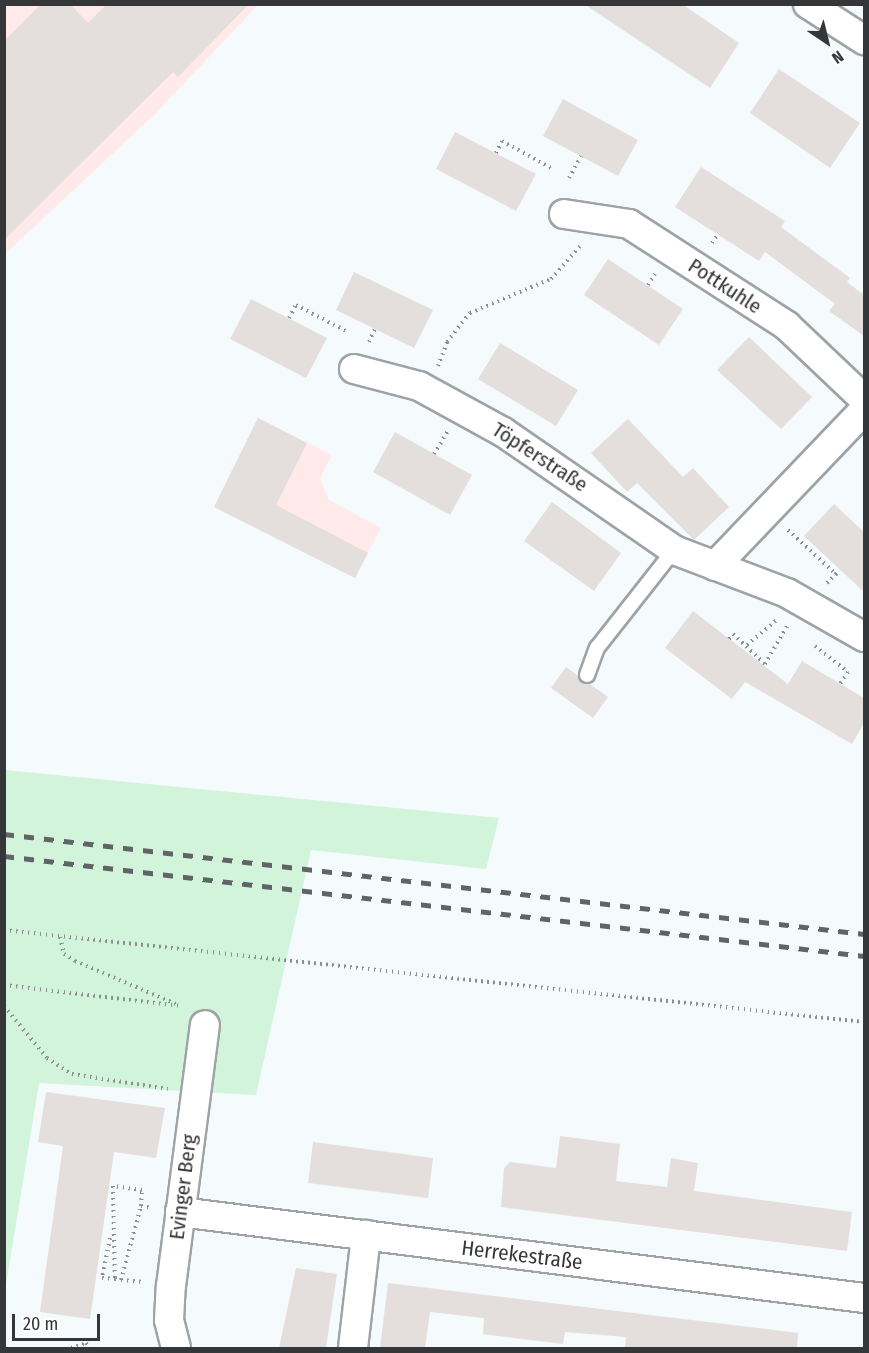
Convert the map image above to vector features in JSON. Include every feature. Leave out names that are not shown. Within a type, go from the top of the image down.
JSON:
[{"type":"street","points":[[808,4],[864,40]]},
{"type":"street","name":"Pottkuhle","points":[[564,214],[629,224],[787,326],[864,399]]},
{"type":"street","name":"Töpferstraße","points":[[354,369],[429,392],[503,432],[674,550],[788,593],[864,637]]},
{"type":"street","points":[[715,566],[864,410]]},
{"type":"street","name":"Evinger Berg","points":[[176,1348],[169,1320],[180,1212],[205,1025]]},
{"type":"street","name":"Herrekestraße","points":[[180,1212],[864,1298]]},
{"type":"street","points":[[353,1348],[366,1235]]},
{"type":"lane","points":[[587,675],[597,648],[674,550]]},
{"type":"path","points":[[496,153],[502,141],[553,169]]},
{"type":"path","points":[[569,178],[581,156]]},
{"type":"path","points":[[429,392],[459,323],[470,313],[564,271],[600,220]]},
{"type":"path","points":[[289,318],[296,305],[348,332]]},
{"type":"path","points":[[368,343],[375,329]]},
{"type":"path","points":[[781,524],[836,574]]},
{"type":"path","points":[[820,590],[840,570]]},
{"type":"path","points":[[747,645],[780,618]]},
{"type":"path","points":[[729,639],[733,634],[765,664],[788,624]]},
{"type":"path","points":[[4,930],[864,1022]]},
{"type":"path","points":[[60,937],[64,954],[75,961],[181,1006],[205,1025]]},
{"type":"path","points":[[4,985],[181,1006]]},
{"type":"path","points":[[4,1006],[47,1058],[72,1074],[195,1094]]},
{"type":"path","points":[[121,1280],[141,1206],[142,1190],[113,1185],[110,1238],[102,1278],[115,1279],[121,1280],[134,1281]]},
{"type":"path","points":[[141,1206],[180,1212]]},
{"type":"path","points":[[110,1238],[116,1239],[115,1279]]},
{"type":"path","points":[[71,1348],[86,1343],[90,1348]]},
{"type":"shaded area","points":[[5,5],[258,5],[156,113],[5,254]]},
{"type":"shaded area","points":[[258,418],[332,455],[320,479],[329,500],[381,528],[355,578],[214,507]]},
{"type":"green space","points":[[5,770],[499,818],[486,869],[311,850],[256,1095],[39,1083],[5,1291]]},
{"type":"building","points":[[41,4],[70,4],[88,23],[107,4],[249,4],[178,77],[173,72],[4,240],[4,41]]},
{"type":"building","points":[[584,4],[682,4],[739,43],[710,88]]},
{"type":"building","points":[[779,69],[860,123],[830,168],[750,113]]},
{"type":"building","points":[[563,99],[638,140],[618,176],[543,136]]},
{"type":"building","points":[[455,132],[536,174],[516,211],[436,169]]},
{"type":"building","points":[[701,167],[785,221],[781,227],[850,278],[847,282],[864,295],[864,336],[829,311],[835,304],[765,252],[759,261],[675,207]]},
{"type":"building","points":[[608,259],[683,309],[659,345],[584,295]]},
{"type":"building","points":[[354,272],[433,310],[414,348],[336,310]]},
{"type":"building","points":[[251,299],[327,338],[306,378],[230,339]]},
{"type":"building","points":[[749,337],[812,397],[781,429],[717,370]]},
{"type":"building","points":[[500,343],[578,390],[556,426],[478,379]]},
{"type":"building","points":[[258,418],[307,443],[276,505],[368,553],[355,578],[214,507]]},
{"type":"building","points":[[628,419],[683,477],[693,468],[729,507],[694,540],[637,483],[627,492],[591,453]]},
{"type":"building","points":[[395,432],[472,475],[450,515],[373,472]]},
{"type":"building","points":[[552,502],[621,553],[594,591],[524,541]]},
{"type":"building","points":[[834,504],[864,532],[864,592],[804,536]]},
{"type":"building","points":[[693,611],[788,684],[802,661],[864,698],[864,723],[852,744],[745,682],[732,699],[665,648]]},
{"type":"building","points":[[566,667],[608,697],[593,718],[551,688]]},
{"type":"building","points":[[46,1092],[165,1108],[156,1158],[114,1152],[90,1319],[40,1312],[63,1146],[38,1142]]},
{"type":"building","points":[[560,1136],[620,1144],[616,1181],[667,1187],[671,1158],[698,1163],[694,1191],[852,1212],[847,1251],[501,1207],[504,1168],[510,1162],[556,1168]]},
{"type":"building","points":[[313,1142],[433,1158],[428,1198],[308,1183]]},
{"type":"building","points":[[296,1268],[337,1274],[326,1348],[279,1348]]},
{"type":"building","points":[[388,1283],[798,1333],[797,1348],[639,1348],[625,1347],[626,1337],[565,1332],[563,1344],[483,1334],[484,1318],[430,1312],[425,1348],[380,1348]]},
{"type":"railway","points":[[4,834],[864,934]]},
{"type":"railway","points":[[4,856],[864,956]]}]
